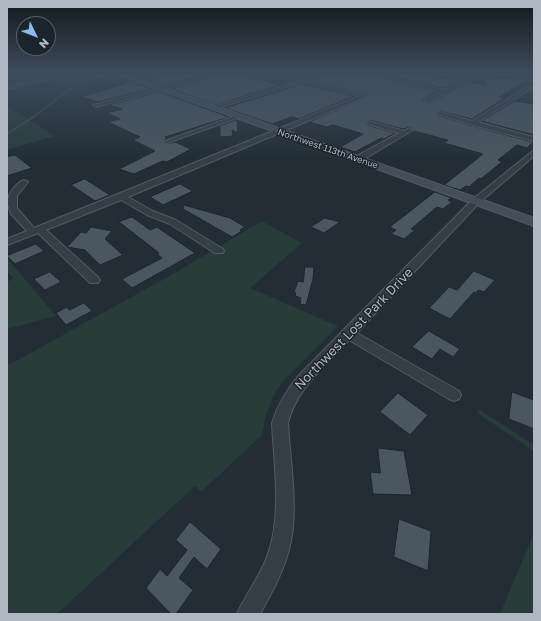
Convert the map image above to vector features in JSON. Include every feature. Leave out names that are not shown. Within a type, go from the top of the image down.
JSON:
[{"type":"street","points":[[96,105],[100,104]]},
{"type":"street","name":"Northwest 113th Avenue","points":[[202,104],[534,222]]},
{"type":"street","points":[[213,108],[226,104]]},
{"type":"street","points":[[7,242],[121,197],[276,131],[344,104]]},
{"type":"street","points":[[474,123],[474,121],[502,104]]},
{"type":"street","points":[[440,114],[534,139]]},
{"type":"street","points":[[168,141],[237,116]]},
{"type":"street","points":[[358,159],[407,132],[369,123]]},
{"type":"street","name":"Northwest Lost Park Drive","points":[[248,614],[277,559],[284,529],[280,423],[290,396],[306,377],[476,201],[532,156]]},
{"type":"street","points":[[24,182],[12,194],[11,204],[14,211],[94,280]]},
{"type":"street","points":[[121,197],[150,213],[173,222],[219,251]]},
{"type":"street","points":[[349,334],[454,395]]},
{"type":"green space","points":[[7,106],[54,136],[7,150]]},
{"type":"green space","points":[[262,221],[302,243],[250,288],[338,326],[282,382],[273,397],[266,415],[262,435],[201,492],[195,486],[57,614],[7,614],[7,366],[173,274]]},
{"type":"green space","points":[[7,258],[56,316],[7,329],[7,282],[13,278],[7,271]]},
{"type":"green space","points":[[480,410],[534,445],[534,451],[477,413]]},
{"type":"green space","points":[[534,533],[534,614],[500,614]]},
{"type":"building","points":[[193,104],[229,117],[165,137],[168,138],[164,140],[165,142],[175,142],[191,149],[167,162],[163,161],[134,174],[119,169],[155,151],[133,140],[140,137],[108,122],[120,119],[107,113],[122,109],[109,105]]},
{"type":"building","points":[[238,104],[335,104],[299,119],[291,117],[272,124],[225,108]]},
{"type":"building","points":[[350,104],[496,104],[472,119],[440,111],[436,114],[476,127],[533,142],[527,148],[517,145],[498,160],[502,162],[481,179],[479,178],[469,187],[466,186],[460,190],[444,185],[483,154],[444,143],[448,140],[414,131],[411,127],[403,129],[369,120],[366,122],[367,125],[395,133],[384,139],[381,138],[355,152],[340,147],[363,134],[333,125],[327,127],[309,122]]},
{"type":"building","points":[[510,104],[534,104],[534,135],[482,121]]},
{"type":"building","points":[[237,120],[238,133],[232,130],[233,136],[220,137],[220,126]]},
{"type":"building","points":[[15,155],[32,168],[7,176],[7,157]]},
{"type":"building","points":[[85,179],[110,195],[95,201],[71,185]]},
{"type":"building","points":[[180,184],[193,191],[163,205],[150,197]]},
{"type":"building","points":[[435,192],[452,198],[448,200],[452,202],[443,209],[437,207],[411,229],[415,230],[404,239],[391,234],[396,230],[390,227]]},
{"type":"building","points":[[184,205],[230,218],[245,227],[240,230],[242,231],[232,237],[183,209]]},
{"type":"building","points":[[132,217],[150,230],[157,227],[195,253],[132,288],[122,279],[162,258],[157,254],[159,253],[119,222]]},
{"type":"building","points":[[325,218],[340,222],[324,233],[311,227]]},
{"type":"building","points":[[91,227],[112,231],[105,239],[123,255],[100,265],[85,250],[67,247],[81,232],[86,233]]},
{"type":"building","points":[[36,244],[44,251],[15,264],[7,256]]},
{"type":"building","points":[[305,267],[314,267],[313,279],[306,305],[300,304],[301,298],[295,296],[296,293],[294,292],[298,281],[303,282]]},
{"type":"building","points":[[474,271],[495,280],[484,292],[478,290],[476,293],[474,292],[450,319],[429,308],[449,287],[457,290]]},
{"type":"building","points":[[50,272],[61,282],[45,290],[34,279]]},
{"type":"building","points":[[84,303],[92,311],[66,325],[56,313],[67,307],[69,310]]},
{"type":"building","points":[[429,331],[460,349],[453,357],[440,349],[432,359],[412,347]]},
{"type":"building","points":[[512,392],[534,400],[534,429],[509,419]]},
{"type":"building","points":[[398,393],[428,415],[410,435],[380,412]]},
{"type":"building","points":[[378,448],[404,451],[412,495],[373,494],[370,472],[380,473]]},
{"type":"building","points":[[399,519],[431,531],[428,571],[394,557]]},
{"type":"building","points":[[190,522],[221,549],[207,569],[194,557],[179,578],[193,590],[176,614],[171,614],[146,588],[160,569],[167,576],[187,550],[176,540]]},
{"type":"waterway","points":[[32,118],[51,104]]},
{"type":"waterway","points":[[7,134],[33,117]]}]
